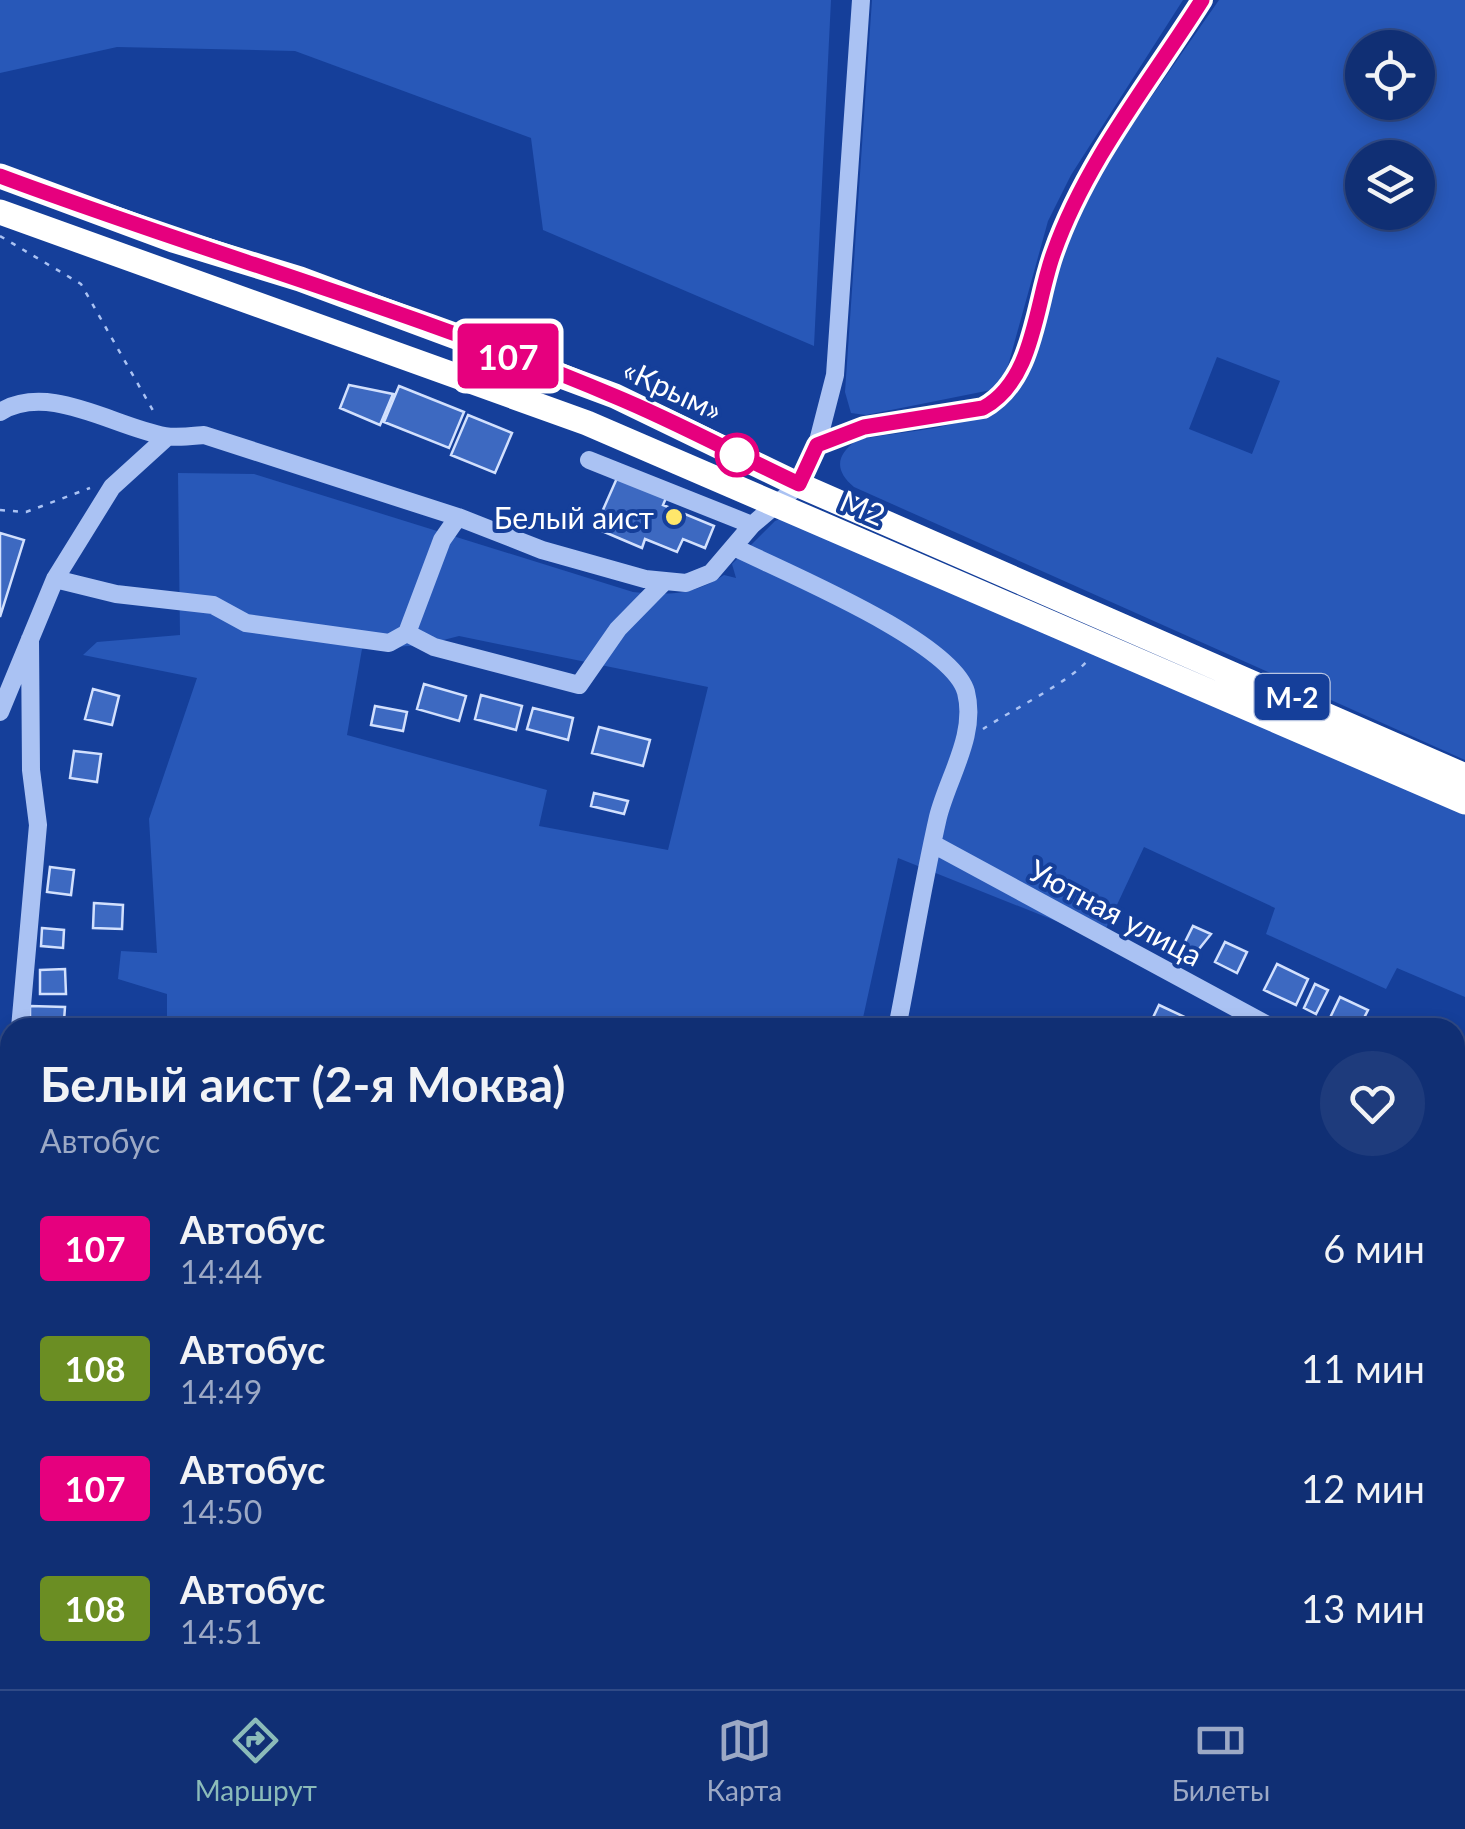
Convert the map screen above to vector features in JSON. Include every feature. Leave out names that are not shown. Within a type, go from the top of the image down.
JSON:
[{"type":"highway","name":"«Крым»","points":[[0,176],[173,240],[300,280],[614,396],[799,484],[1465,776]]},
{"type":"highway","name":"М2","points":[[0,212],[587,423],[1465,802]]},
{"type":"street","points":[[0,412],[25,402],[48,402],[167,437],[204,435],[458,517],[542,550],[666,581],[686,583],[711,573],[752,525],[799,484],[817,445],[835,375],[861,0]]},
{"type":"street","points":[[817,445],[864,427],[983,408],[1000,398],[1013,382],[1026,350],[1065,222],[1102,156],[1202,0]]},
{"type":"street","points":[[0,712],[55,580],[112,487],[167,437]]},
{"type":"street","points":[[589,460],[752,525]]},
{"type":"street","points":[[55,580],[116,594],[212,606],[246,623],[388,643],[407,633],[442,540],[458,517]]},
{"type":"street","points":[[736,548],[906,632],[945,663],[966,691],[965,741],[939,814],[899,1018]]},
{"type":"street","points":[[407,633],[434,647],[579,685],[618,629],[666,581]]},
{"type":"street","points":[[21,1018],[38,825],[31,770],[30,639]]},
{"type":"street","name":"Уютная улица","points":[[934,844],[1256,1018]]},
{"type":"path","points":[[0,236],[81,284],[167,437]]},
{"type":"path","points":[[0,510],[26,512],[86,488],[112,487]]},
{"type":"path","points":[[965,741],[1045,688],[1076,674],[1100,645]]},
{"type":"shaded area","points":[[0,0],[831,0],[814,346],[543,230],[531,138],[295,51],[117,47],[0,73]]},
{"type":"shaded area","points":[[872,0],[1183,0],[1071,175],[1048,221],[1006,373],[991,390],[866,415],[851,413],[845,392]]},
{"type":"shaded area","points":[[1219,0],[1465,0],[1465,760],[854,487],[843,475],[842,457],[857,440],[967,420],[1006,401],[1022,386],[1072,225],[1108,159]],"holes":[[[1217,357],[1280,381],[1252,454],[1189,429]]]},
{"type":"shaded area","points":[[178,473],[254,474],[646,593],[702,587],[724,575],[736,578],[732,564],[775,521],[803,509],[1465,802],[1465,997],[1397,968],[1386,989],[1266,934],[1275,908],[1144,847],[1101,939],[898,858],[863,1018],[167,1018],[167,994],[118,979],[121,951],[157,953],[149,819],[197,678],[83,655],[97,642],[180,635]],"holes":[[[459,636],[708,687],[668,850],[539,826],[547,790],[347,735],[362,649],[424,645]]]},
{"type":"building","points":[[349,385],[393,394],[380,425],[340,408]]},
{"type":"building","points":[[399,386],[464,412],[449,448],[384,422]]},
{"type":"building","points":[[468,415],[512,433],[495,473],[451,455]]},
{"type":"building","points":[[617,478],[666,498],[663,505],[714,526],[705,548],[683,539],[677,552],[645,539],[642,548],[595,528]]},
{"type":"building","points":[[0,533],[24,540],[0,617]]},
{"type":"building","points":[[424,684],[466,696],[459,721],[417,709]]},
{"type":"building","points":[[93,689],[119,696],[112,725],[85,719]]},
{"type":"building","points":[[481,695],[522,706],[516,730],[475,719]]},
{"type":"building","points":[[375,706],[407,712],[403,731],[371,725]]},
{"type":"building","points":[[533,708],[573,718],[568,740],[527,729]]},
{"type":"building","points":[[599,727],[650,740],[643,766],[592,753]]},
{"type":"building","points":[[74,751],[101,754],[97,782],[70,778]]},
{"type":"building","points":[[594,793],[628,801],[624,814],[591,806]]},
{"type":"building","points":[[50,867],[74,870],[71,895],[47,892]]},
{"type":"building","points":[[94,903],[123,905],[122,929],[93,928]]},
{"type":"building","points":[[1193,926],[1211,934],[1195,954],[1182,948]]},
{"type":"building","points":[[42,928],[64,930],[63,948],[41,946]]},
{"type":"building","points":[[1225,942],[1247,952],[1237,973],[1215,962]]},
{"type":"building","points":[[1277,964],[1308,979],[1296,1005],[1264,990]]},
{"type":"building","points":[[65,969],[66,994],[40,994],[40,970]]},
{"type":"building","points":[[1315,984],[1328,990],[1316,1014],[1304,1008]]},
{"type":"building","points":[[1340,997],[1368,1010],[1364,1018],[1330,1018]]},
{"type":"building","points":[[1159,1005],[1187,1018],[1153,1018]]},
{"type":"building","points":[[30,1006],[65,1007],[64,1018],[30,1018]]},
{"type":"bus line","name":"107","points":[[0,176],[173,240],[300,280],[614,396],[799,484],[817,445],[864,427],[983,408],[1000,398],[1013,382],[1026,350],[1052,254],[1065,222],[1102,156],[1202,0]]},
{"type":"place","name":"Белый аист","points":[[674,517]]}]
